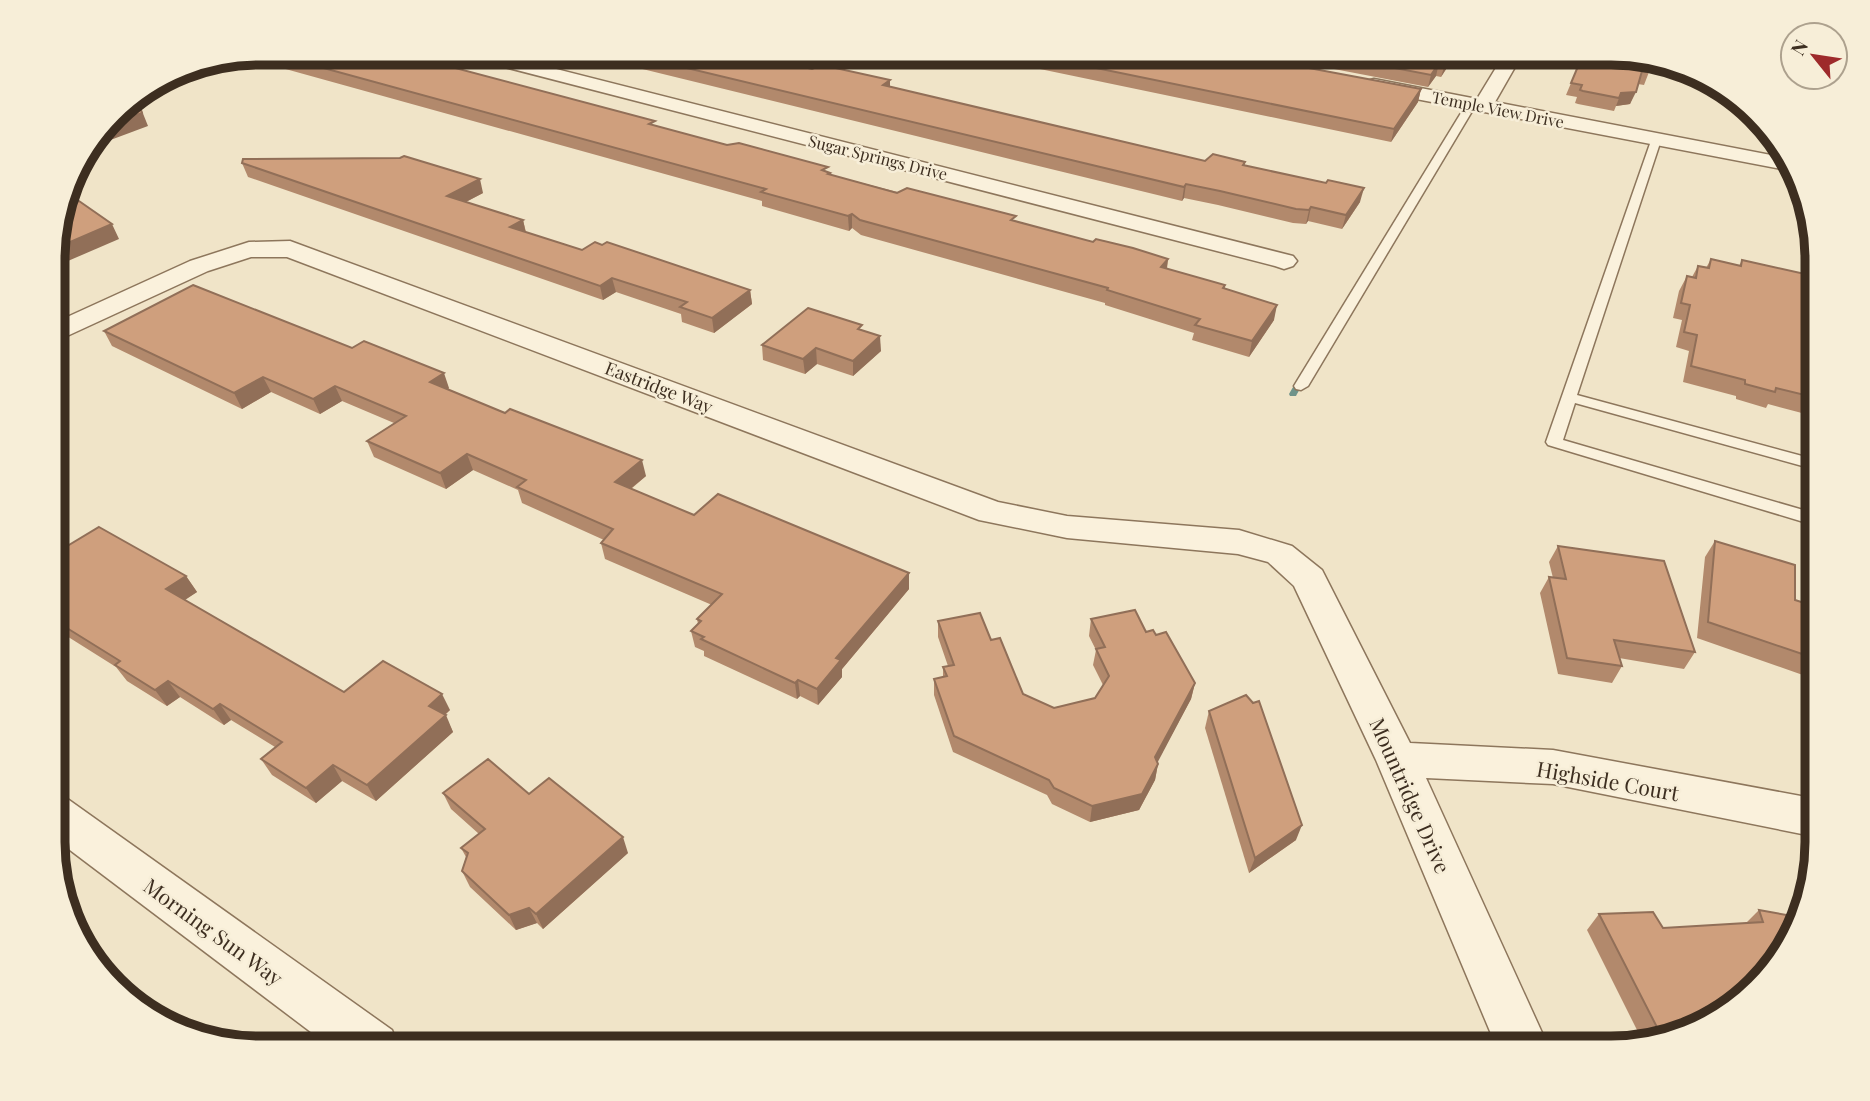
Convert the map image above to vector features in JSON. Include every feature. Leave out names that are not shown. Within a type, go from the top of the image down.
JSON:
[{"type":"street","name":"Sugar Springs Drive","points":[[523,65],[1284,261]]},
{"type":"street","points":[[1474,109],[1505,65]]},
{"type":"street","name":"Temple View Drive","points":[[1351,80],[1474,109],[1656,139],[1780,163]]},
{"type":"street","name":"Eastridge Way","points":[[65,329],[200,265],[249,250],[290,249],[991,512],[1067,527],[1239,542],[1280,554]]},
{"type":"street","name":"Mountridge Drive","points":[[1280,554],[1309,579],[1397,760],[1518,1036]]},
{"type":"street","name":"Highside Court","points":[[1397,760],[1553,767],[1805,816]]},
{"type":"street","name":"Morning Sun Way","points":[[65,821],[358,1036]]},
{"type":"lane","points":[[1301,386],[1474,109]]},
{"type":"lane","points":[[1656,139],[1554,442],[1805,516]]},
{"type":"lane","points":[[1569,397],[1805,462]]},
{"type":"building","points":[[313,65],[444,65],[655,121],[649,124],[727,145],[739,143],[828,167],[822,170],[897,193],[907,188],[1016,216],[1011,220],[1093,242],[1096,239],[1133,248],[1168,259],[1161,267],[1225,285],[1223,288],[1277,305],[1252,341],[1195,325],[1200,319],[1107,290],[1108,288],[860,220],[852,214],[848,216],[761,192],[766,189]]},
{"type":"building","points":[[674,65],[795,65],[812,69],[822,65],[890,80],[883,85],[1205,161],[1213,154],[1245,162],[1243,165],[1326,183],[1328,180],[1364,188],[1346,215],[1311,207],[1309,210],[1296,209],[1186,184],[1184,187]]},
{"type":"building","points":[[1081,65],[1293,65],[1421,89],[1394,129]]},
{"type":"building","points":[[1379,65],[1438,65],[1431,75]]},
{"type":"building","points":[[1579,65],[1650,69],[1649,72],[1642,71],[1636,92],[1621,93],[1619,98],[1583,91],[1580,90],[1582,85],[1571,83]]},
{"type":"building","points":[[140,106],[142,113],[125,119]]},
{"type":"building","points":[[404,156],[480,179],[447,196],[523,220],[510,227],[582,250],[595,242],[602,245],[607,242],[750,290],[712,318],[680,307],[687,302],[612,278],[600,286],[242,163],[243,159]]},
{"type":"building","points":[[79,201],[112,224],[66,244],[73,203]]},
{"type":"building","points":[[1711,259],[1741,266],[1742,260],[1805,274],[1805,395],[1776,388],[1775,392],[1745,384],[1745,380],[1691,366],[1697,335],[1684,332],[1690,305],[1681,303],[1687,276],[1696,278],[1698,266],[1709,268]]},
{"type":"building","points":[[193,285],[352,348],[364,341],[444,373],[430,382],[505,413],[510,409],[642,460],[615,482],[694,515],[718,494],[909,573],[836,658],[841,660],[817,689],[798,680],[795,683],[701,639],[704,637],[691,631],[701,621],[697,619],[722,594],[601,543],[613,529],[517,487],[526,480],[467,454],[440,473],[367,441],[406,416],[335,386],[313,399],[263,377],[234,393],[104,331]]},
{"type":"building","points":[[808,308],[862,325],[858,329],[880,336],[853,361],[816,348],[803,359],[762,345]]},
{"type":"building","points":[[99,527],[186,576],[166,589],[344,692],[383,661],[442,694],[429,706],[446,715],[367,785],[333,765],[306,788],[261,759],[282,742],[220,704],[213,709],[168,681],[155,690],[115,665],[120,661],[65,627],[65,547]]},
{"type":"building","points":[[1715,541],[1795,565],[1795,600],[1805,603],[1805,655],[1708,622]]},
{"type":"building","points":[[1558,546],[1664,561],[1695,652],[1614,640],[1622,666],[1567,658],[1549,577],[1566,579]]},
{"type":"building","points":[[1135,610],[1146,632],[1153,630],[1156,635],[1166,632],[1195,683],[1155,757],[1158,764],[1142,794],[1092,806],[1054,788],[1049,780],[954,736],[934,679],[947,676],[943,667],[954,665],[938,621],[980,613],[991,640],[1000,638],[1023,694],[1054,708],[1095,698],[1109,676],[1096,649],[1105,647],[1091,619]]},
{"type":"building","points":[[1246,695],[1253,703],[1259,701],[1302,825],[1255,858],[1209,711]]},
{"type":"building","points":[[488,759],[529,794],[549,778],[623,837],[536,914],[529,908],[509,915],[462,871],[468,853],[461,848],[485,829],[443,793]]},
{"type":"building","points":[[1759,910],[1790,916],[1779,939],[1748,979],[1719,1004],[1697,1016],[1659,1030],[1599,914],[1653,912],[1663,928],[1763,922]]},
{"type":"waterway","points":[[1293,394],[1303,377]]}]
